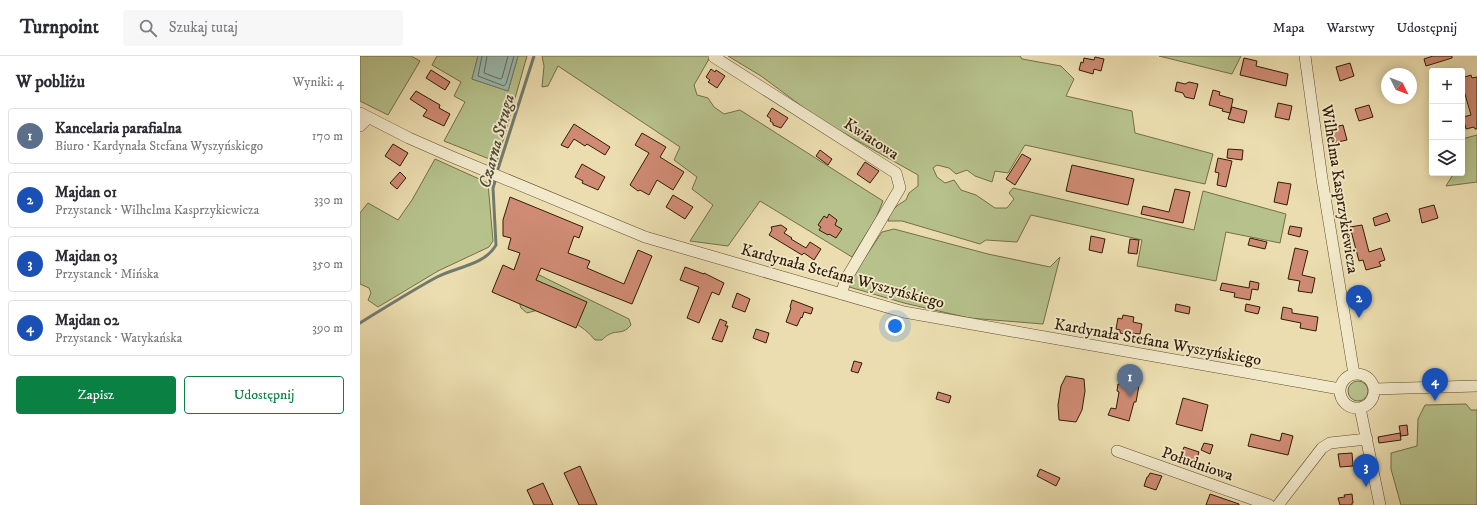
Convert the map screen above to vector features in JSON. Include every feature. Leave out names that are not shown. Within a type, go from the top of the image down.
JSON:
[{"type":"street","name":"Wilhelma Kasprzykiewicza","points":[[1304,56],[1322,179],[1354,374]]},
{"type":"street","name":"Kwiatowa","points":[[714,57],[896,173],[900,188],[846,279],[841,294]]},
{"type":"street","points":[[360,126],[364,115]]},
{"type":"street","name":"Kardynała Stefana Wyszyńskiego","points":[[364,115],[409,138],[609,223],[646,237],[904,312],[1017,336],[1340,389]]},
{"type":"street","points":[[1354,374],[1365,376],[1373,384],[1374,389],[1374,396],[1371,401],[1366,406],[1360,408],[1348,406],[1343,401],[1341,395],[1340,389],[1345,379],[1354,374]]},
{"type":"street","points":[[1374,389],[1477,386]]},
{"type":"street","points":[[1360,408],[1380,505]]},
{"type":"street","points":[[1278,505],[1322,448],[1330,443],[1367,439]]},
{"type":"street","name":"Południowa","points":[[1116,451],[1269,505]]},
{"type":"green space","points":[[360,56],[411,56],[420,61],[388,115],[360,101]]},
{"type":"green space","points":[[437,56],[478,56],[472,79],[508,91],[518,56],[527,56],[497,162],[444,141],[465,102],[454,96],[461,82],[432,65]]},
{"type":"green space","points":[[542,56],[709,56],[709,59],[694,85],[697,95],[708,98],[714,107],[724,114],[740,110],[883,201],[876,218],[852,257],[760,201],[728,246],[690,241],[713,205],[692,189],[697,177],[674,160],[680,147],[558,66],[548,86],[542,87],[544,66]]},
{"type":"green space","points":[[728,56],[1020,56],[1022,59],[1061,66],[1074,79],[1066,96],[1132,111],[1135,133],[1213,154],[1205,184],[1025,145],[1008,173],[995,171],[992,182],[975,176],[967,170],[956,174],[949,168],[937,165],[933,168],[937,177],[945,183],[954,180],[961,190],[976,195],[995,208],[1007,208],[1014,199],[1009,193],[1013,188],[1194,230],[1203,191],[1286,214],[1280,243],[1226,232],[1216,281],[1137,266],[1142,240],[1031,215],[1017,242],[986,240],[980,244],[902,221],[888,221],[890,213],[906,200],[909,193],[918,186],[918,175],[819,119],[761,76]]},
{"type":"green space","points":[[1159,56],[1241,56],[1232,74]]},
{"type":"green space","points":[[1477,135],[1477,182],[1446,186],[1452,176],[1465,176],[1465,138]]},
{"type":"green space","points":[[435,159],[488,183],[493,241],[489,247],[438,271],[378,307],[368,300],[371,293],[369,288],[360,284],[360,213],[368,203],[398,220],[412,200]]},
{"type":"green space","points":[[894,229],[988,254],[1050,267],[1060,257],[1043,324],[969,318],[904,303],[846,286],[882,232]]},
{"type":"green space","points":[[535,273],[629,319],[631,325],[625,330],[609,334],[602,340],[595,340],[578,325],[545,308],[527,313],[521,308],[519,302]]},
{"type":"green space","points":[[1358,381],[1365,384],[1368,391],[1365,398],[1358,401],[1351,398],[1348,391],[1351,384]]},
{"type":"green space","points":[[1466,404],[1471,410],[1477,410],[1477,505],[1401,505],[1391,469],[1391,453],[1417,446],[1418,419],[1425,405]]},
{"type":"water","points":[[478,56],[518,56],[508,91],[472,79]]},
{"type":"building","points":[[1433,56],[1452,56],[1452,58],[1426,66],[1424,59]]},
{"type":"building","points":[[1095,57],[1104,59],[1101,71],[1094,69],[1093,74],[1079,70],[1081,62],[1083,63],[1084,58],[1094,60]]},
{"type":"building","points":[[1244,58],[1257,61],[1256,66],[1288,74],[1286,86],[1240,75]]},
{"type":"building","points":[[1350,63],[1354,76],[1340,81],[1336,67]]},
{"type":"building","points":[[711,69],[715,72],[716,70],[725,76],[717,88],[708,82],[710,80],[706,77]]},
{"type":"building","points":[[431,70],[450,82],[445,90],[426,78]]},
{"type":"building","points":[[1471,75],[1472,78],[1477,77],[1477,129],[1474,127],[1466,129],[1465,125],[1465,116],[1471,115],[1465,94],[1465,77]]},
{"type":"building","points":[[1177,82],[1185,84],[1189,82],[1198,84],[1194,99],[1185,97],[1183,93],[1175,91]]},
{"type":"building","points":[[1213,90],[1220,92],[1219,95],[1233,99],[1230,113],[1222,111],[1223,109],[1209,105]]},
{"type":"building","points":[[416,91],[440,105],[439,108],[450,114],[444,126],[423,116],[427,110],[410,99]]},
{"type":"building","points":[[1278,103],[1292,106],[1289,120],[1275,117]]},
{"type":"building","points":[[1369,105],[1373,117],[1359,121],[1355,109]]},
{"type":"building","points":[[1232,107],[1247,111],[1244,123],[1228,119]]},
{"type":"building","points":[[772,108],[788,118],[781,128],[773,125],[770,121],[771,119],[767,116]]},
{"type":"building","points":[[574,124],[610,147],[605,155],[587,144],[585,146],[574,139],[568,148],[561,145]]},
{"type":"building","points":[[1343,125],[1347,140],[1333,143],[1330,128]]},
{"type":"building","points":[[642,133],[666,147],[660,157],[684,172],[673,190],[657,180],[649,195],[640,190],[638,191],[630,185],[649,153],[635,145]]},
{"type":"building","points":[[393,144],[408,153],[400,166],[385,156]]},
{"type":"building","points":[[1228,149],[1243,150],[1242,160],[1227,158]]},
{"type":"building","points":[[820,150],[832,159],[828,165],[816,156]]},
{"type":"building","points":[[1022,154],[1031,159],[1015,185],[1006,179]]},
{"type":"building","points":[[1218,158],[1232,161],[1226,187],[1217,185],[1219,173],[1215,172]]},
{"type":"building","points":[[865,162],[879,171],[870,183],[857,174]]},
{"type":"building","points":[[582,164],[605,177],[598,190],[582,183],[583,181],[575,177]]},
{"type":"building","points":[[1072,165],[1134,179],[1128,205],[1066,191]]},
{"type":"building","points":[[400,172],[406,178],[397,189],[390,183]]},
{"type":"building","points":[[1278,182],[1291,184],[1287,205],[1274,202]]},
{"type":"building","points":[[1175,189],[1190,192],[1183,223],[1141,214],[1143,206],[1169,212]]},
{"type":"building","points":[[673,195],[693,207],[685,219],[666,207]]},
{"type":"building","points":[[510,197],[583,227],[579,238],[574,236],[568,253],[590,261],[587,268],[624,284],[638,250],[652,256],[632,304],[541,268],[536,280],[587,302],[576,328],[492,292],[503,265],[514,270],[520,253],[508,249],[511,238],[503,236],[503,220]]},
{"type":"building","points":[[1434,205],[1438,218],[1422,223],[1419,209]]},
{"type":"building","points":[[1387,213],[1390,221],[1375,226],[1373,218]]},
{"type":"building","points":[[829,214],[837,220],[835,225],[842,229],[836,238],[819,230],[821,227],[818,225],[824,216],[827,218]]},
{"type":"building","points":[[781,225],[787,229],[784,233],[806,248],[810,242],[821,249],[814,260],[804,253],[802,255],[769,235],[772,230],[771,227]]},
{"type":"building","points":[[1362,225],[1369,252],[1381,248],[1385,260],[1379,262],[1381,266],[1366,270],[1363,260],[1359,261],[1350,227]]},
{"type":"building","points":[[1290,226],[1302,228],[1300,237],[1288,234]]},
{"type":"building","points":[[1091,236],[1105,239],[1102,253],[1089,250]]},
{"type":"building","points":[[1250,238],[1267,242],[1265,249],[1248,245]]},
{"type":"building","points":[[1130,239],[1139,240],[1137,254],[1128,253]]},
{"type":"building","points":[[1295,248],[1308,251],[1302,275],[1315,278],[1312,293],[1298,291],[1300,281],[1288,279]]},
{"type":"building","points":[[685,267],[704,273],[724,283],[719,295],[712,292],[699,323],[687,318],[699,287],[680,280]]},
{"type":"building","points":[[1250,281],[1259,283],[1258,290],[1252,289],[1250,300],[1234,297],[1235,293],[1220,290],[1222,283],[1249,288]]},
{"type":"building","points":[[737,293],[750,299],[745,312],[732,307]]},
{"type":"building","points":[[792,300],[813,308],[811,314],[804,312],[797,326],[786,322]]},
{"type":"building","points":[[1176,304],[1190,307],[1189,314],[1175,311]]},
{"type":"building","points":[[1246,304],[1260,307],[1258,314],[1245,311]]},
{"type":"building","points":[[1283,307],[1292,309],[1292,313],[1318,317],[1316,331],[1300,328],[1301,323],[1281,319]]},
{"type":"building","points":[[1123,315],[1134,317],[1133,322],[1142,324],[1140,334],[1131,333],[1131,335],[1120,333],[1120,330],[1116,329],[1118,318],[1122,319]]},
{"type":"building","points":[[720,319],[727,322],[725,326],[728,326],[722,342],[712,339]]},
{"type":"building","points":[[756,329],[769,333],[766,343],[753,338]]},
{"type":"building","points":[[854,361],[862,363],[858,373],[851,371]]},
{"type":"building","points":[[1066,376],[1084,379],[1085,391],[1082,410],[1076,422],[1059,420],[1058,405],[1061,386]]},
{"type":"building","points":[[1122,377],[1140,380],[1136,402],[1134,402],[1129,421],[1108,415],[1111,408],[1116,409],[1119,392],[1117,391],[1118,384],[1120,384]]},
{"type":"building","points":[[938,392],[951,396],[949,403],[936,399]]},
{"type":"building","points":[[1183,398],[1208,405],[1202,431],[1176,424]]},
{"type":"building","points":[[1407,425],[1408,435],[1401,436],[1399,426]]},
{"type":"building","points":[[1282,433],[1293,436],[1288,455],[1248,446],[1251,434],[1280,441]]},
{"type":"building","points":[[1400,433],[1401,440],[1379,443],[1378,437]]},
{"type":"building","points":[[1204,443],[1213,445],[1210,454],[1201,450]]},
{"type":"building","points":[[1184,447],[1199,452],[1196,462],[1194,461],[1192,466],[1179,462]]},
{"type":"building","points":[[1352,453],[1353,466],[1340,467],[1338,454]]},
{"type":"building","points":[[580,466],[597,505],[579,505],[564,473]]},
{"type":"building","points":[[1040,469],[1060,478],[1056,486],[1037,476]]},
{"type":"building","points":[[1150,473],[1162,476],[1156,490],[1144,486]]},
{"type":"building","points":[[543,483],[553,505],[534,505],[527,490]]},
{"type":"building","points":[[1210,494],[1239,504],[1239,505],[1206,505]]},
{"type":"building","points":[[1352,494],[1352,505],[1340,505],[1338,498],[1345,497],[1344,495]]},
{"type":"waterway","name":"Czarna Struga","points":[[497,172],[534,56]]},
{"type":"waterway","name":"Czarna Struga","points":[[360,323],[437,277],[470,265],[491,252],[496,245],[493,188],[496,178]]},
{"type":"place","name":"Majdan 01","points":[[1359,318]]},
{"type":"place","name":"Kancelaria parafialna","points":[[1130,397]]},
{"type":"place","name":"Majdan 02","points":[[1435,401]]},
{"type":"place","name":"Majdan 03","points":[[1366,487]]}]
